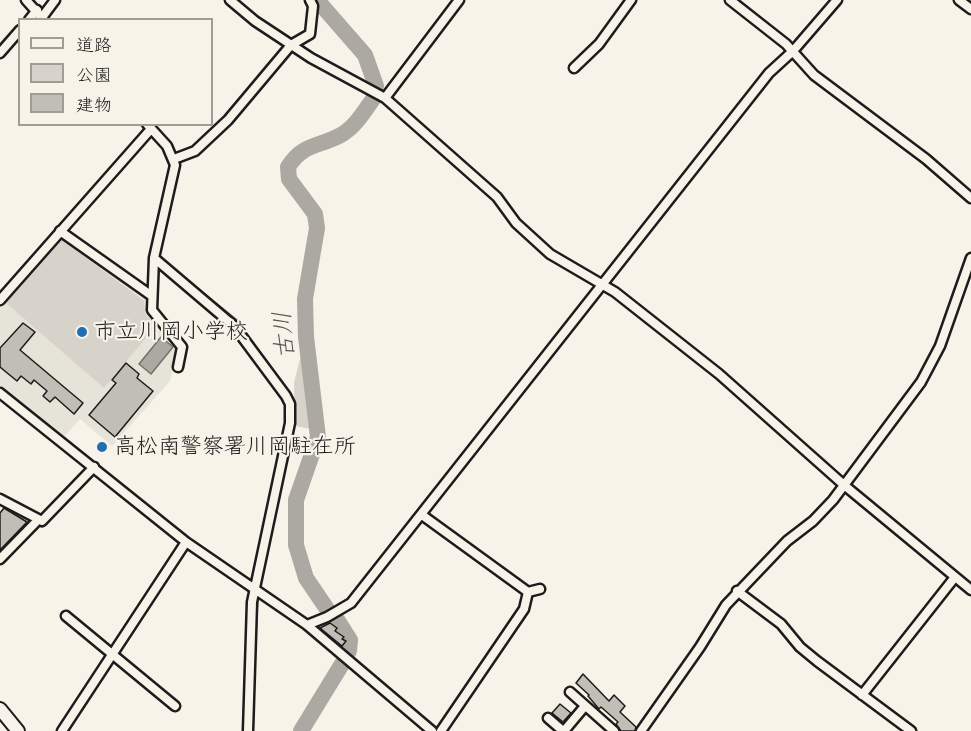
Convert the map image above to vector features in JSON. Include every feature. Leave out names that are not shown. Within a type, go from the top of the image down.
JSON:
[{"type":"main road","points":[[0,709],[18,731]]},
{"type":"street","points":[[26,0],[41,15],[55,0]]},
{"type":"street","points":[[230,0],[291,45],[386,98],[497,197],[516,223],[550,254],[604,285],[753,402],[844,485],[971,590]]},
{"type":"street","points":[[174,159],[195,151],[228,120],[291,45],[310,34],[313,6],[310,0]]},
{"type":"street","points":[[386,98],[459,0]]},
{"type":"street","points":[[574,68],[599,44],[631,0]]},
{"type":"street","points":[[730,0],[793,51],[814,75],[926,159],[971,198]]},
{"type":"street","points":[[307,625],[351,603],[397,541],[422,515],[544,355],[604,285],[769,73],[793,51],[837,0]]},
{"type":"street","points":[[959,0],[971,9]]},
{"type":"street","points":[[0,52],[18,32]]},
{"type":"street","points":[[0,300],[149,127],[167,146],[175,165],[154,258],[152,296],[154,315],[182,347],[178,367]]},
{"type":"street","points":[[60,231],[152,296]]},
{"type":"street","points":[[154,258],[226,316],[290,404],[290,423],[254,588],[248,731]]},
{"type":"street","points":[[645,729],[737,591],[787,541],[813,521],[844,485],[930,368],[971,258]]},
{"type":"street","points":[[0,393],[186,542],[307,625],[432,731]]},
{"type":"street","points":[[0,499],[42,521],[94,467]]},
{"type":"street","points":[[422,515],[528,592]]},
{"type":"street","points":[[0,559],[38,520]]},
{"type":"street","points":[[62,731],[186,542]]},
{"type":"street","points":[[862,695],[955,578]]},
{"type":"street","points":[[528,592],[540,589]]},
{"type":"street","points":[[737,591],[781,624],[800,647],[817,662],[911,731]]},
{"type":"street","points":[[441,731],[524,609],[528,592]]},
{"type":"street","points":[[66,616],[175,706]]},
{"type":"street","points":[[570,692],[614,731]]},
{"type":"street","points":[[548,718],[563,731],[585,706]]},
{"type":"shaded area","name":"市立川岡小学校","points":[[62,235],[149,300],[152,317],[178,347],[170,381],[112,446],[80,419],[63,438],[0,387],[0,306]]},
{"type":"shaded area","points":[[161,337],[173,347],[151,374],[139,364]]},
{"type":"green space","points":[[61,239],[144,301],[145,313],[155,327],[104,388],[6,303]]},
{"type":"green space","points":[[301,355],[305,357],[315,429],[313,435],[311,429],[295,426],[294,383]]},
{"type":"building","points":[[23,323],[35,332],[20,350],[83,403],[74,414],[55,397],[50,402],[43,396],[47,391],[34,380],[31,384],[21,376],[17,381],[0,367],[0,348]]},
{"type":"building","points":[[126,363],[139,374],[137,378],[153,391],[115,437],[89,415],[116,383],[112,380]]},
{"type":"building","points":[[4,508],[27,522],[0,550],[0,513]]},
{"type":"building","points":[[330,623],[337,628],[335,631],[344,637],[342,639],[346,641],[342,646],[320,628]]},
{"type":"building","points":[[583,674],[609,701],[614,695],[625,706],[620,712],[636,727],[635,731],[621,731],[616,724],[618,722],[601,707],[599,709],[576,683]]},
{"type":"building","points":[[560,704],[571,713],[563,722],[552,713]]},
{"type":"waterway","name":"古川","points":[[317,0],[365,55],[376,86]]},
{"type":"waterway","name":"古川","points":[[327,609],[306,578],[296,545],[296,500],[318,437],[306,337],[305,299],[317,228],[315,214],[289,179],[288,167],[306,149],[346,132],[359,119],[373,99]]},
{"type":"waterway","points":[[156,128],[177,155]]},
{"type":"waterway","points":[[185,279],[237,321],[280,381]]},
{"type":"waterway","points":[[255,641],[257,601]]},
{"type":"waterway","name":"古川","points":[[338,621],[350,640],[349,651]]},
{"type":"waterway","name":"古川","points":[[301,731],[342,664]]},
{"type":"place","name":"市立川岡小学校","points":[[82,332]]},
{"type":"place","name":"高松南警察署川岡駐在所","points":[[102,447]]}]
